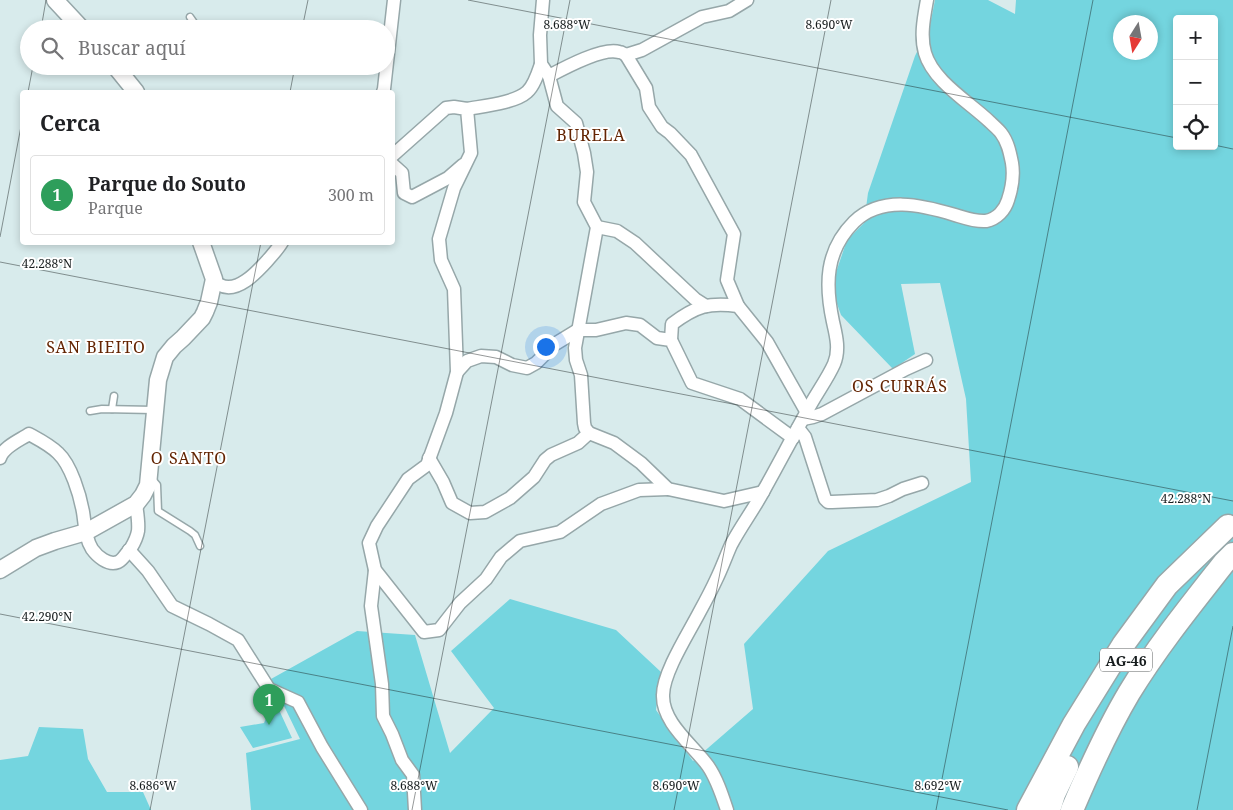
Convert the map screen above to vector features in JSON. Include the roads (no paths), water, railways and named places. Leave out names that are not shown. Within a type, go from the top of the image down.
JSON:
[{"type":"highway","points":[[1028,810],[1074,724],[1123,645],[1167,585],[1231,524]]},
{"type":"highway","name":"AG-46","points":[[1049,810],[1054,794],[1082,734],[1124,663],[1177,587],[1231,524]]},
{"type":"highway","name":"AG-46","points":[[1072,810],[1100,748],[1130,693],[1174,627],[1233,554]]},
{"type":"street","points":[[55,0],[74,20]]},
{"type":"street","points":[[392,20],[394,0]]},
{"type":"street","points":[[395,153],[446,108],[467,109],[516,99],[528,92],[541,64],[540,35],[543,0]]},
{"type":"street","points":[[626,55],[642,50],[702,17],[729,11],[747,0]]},
{"type":"street","points":[[727,810],[717,782],[708,766],[670,720],[664,704],[663,693],[670,669],[716,581],[732,544],[835,362],[837,340],[829,302],[828,282],[832,256],[853,223],[872,210],[889,205],[906,204],[926,206],[976,221],[986,221],[1000,214],[1010,194],[1013,168],[1010,153],[1001,132],[939,79],[924,52],[924,17],[927,0]]},
{"type":"street","points":[[549,76],[591,56],[604,52],[618,51],[626,55],[646,88],[649,106],[662,126],[691,155],[734,234],[727,280],[738,306],[767,342],[805,437],[825,499],[828,502],[877,500],[922,483]]},
{"type":"street","points":[[541,64],[549,76],[557,106],[576,123],[587,172],[584,202],[597,227],[575,348],[576,360],[581,375],[585,428],[589,433],[614,443],[641,462],[668,489]]},
{"type":"street","points":[[122,75],[134,90]]},
{"type":"street","points":[[384,90],[386,75]]},
{"type":"street","points":[[416,810],[413,775],[402,760],[383,716],[382,684],[372,606],[375,570],[369,543],[376,526],[408,479],[426,465],[446,413],[457,372],[454,289],[441,260],[440,239],[454,188],[471,153],[467,109]]},
{"type":"street","points":[[395,167],[402,173],[404,193],[412,197],[448,178],[466,162]]},
{"type":"street","points":[[597,227],[617,231],[635,243],[695,299],[706,306]]},
{"type":"street","points":[[202,245],[214,279],[220,285],[227,287],[242,283],[254,275],[279,245]]},
{"type":"street","points":[[0,570],[36,548],[93,528],[136,504],[143,495],[148,485],[158,380],[164,358],[184,338],[205,312],[214,279]]},
{"type":"street","points":[[738,306],[722,304],[701,307],[672,324],[671,340],[692,383],[740,399],[800,424],[906,368],[926,360]]},
{"type":"street","points":[[457,372],[467,361],[481,356],[496,357],[512,365],[527,368],[536,363],[555,344],[578,330],[596,330],[626,323],[640,325],[657,338],[671,340]]},
{"type":"street","points":[[429,458],[443,482],[452,503],[470,513],[485,512],[510,498],[534,477],[545,460],[578,443],[589,433]]},
{"type":"street","points":[[0,458],[1,454],[15,442],[30,434],[45,442],[60,454],[75,480],[82,505],[93,528]]},
{"type":"street","points":[[375,570],[424,632],[440,630],[460,603],[486,579],[501,556],[520,541],[560,532],[609,501],[639,490],[668,489],[724,501],[763,492]]},
{"type":"street","points":[[93,528],[87,540],[99,557],[114,562],[125,555],[136,538],[138,529],[136,504]]},
{"type":"street","points":[[125,555],[148,571],[172,606],[238,640],[269,689],[298,702],[322,747],[361,810]]},
{"type":"lane","points":[[112,409],[114,396]]},
{"type":"lane","points":[[90,410],[155,410]]},
{"type":"lane","points":[[149,475],[157,485],[158,511],[195,535],[200,546]]},
{"type":"place","name":"Parque do Souto","points":[[269,725]]},
{"type":"district","name":"BURELA","points":[[591,135]]},
{"type":"district","name":"SAN BIEITO","points":[[96,347]]},
{"type":"district","name":"OS CURRÁS","points":[[900,386]]},
{"type":"district","name":"O SANTO","points":[[189,458]]}]
